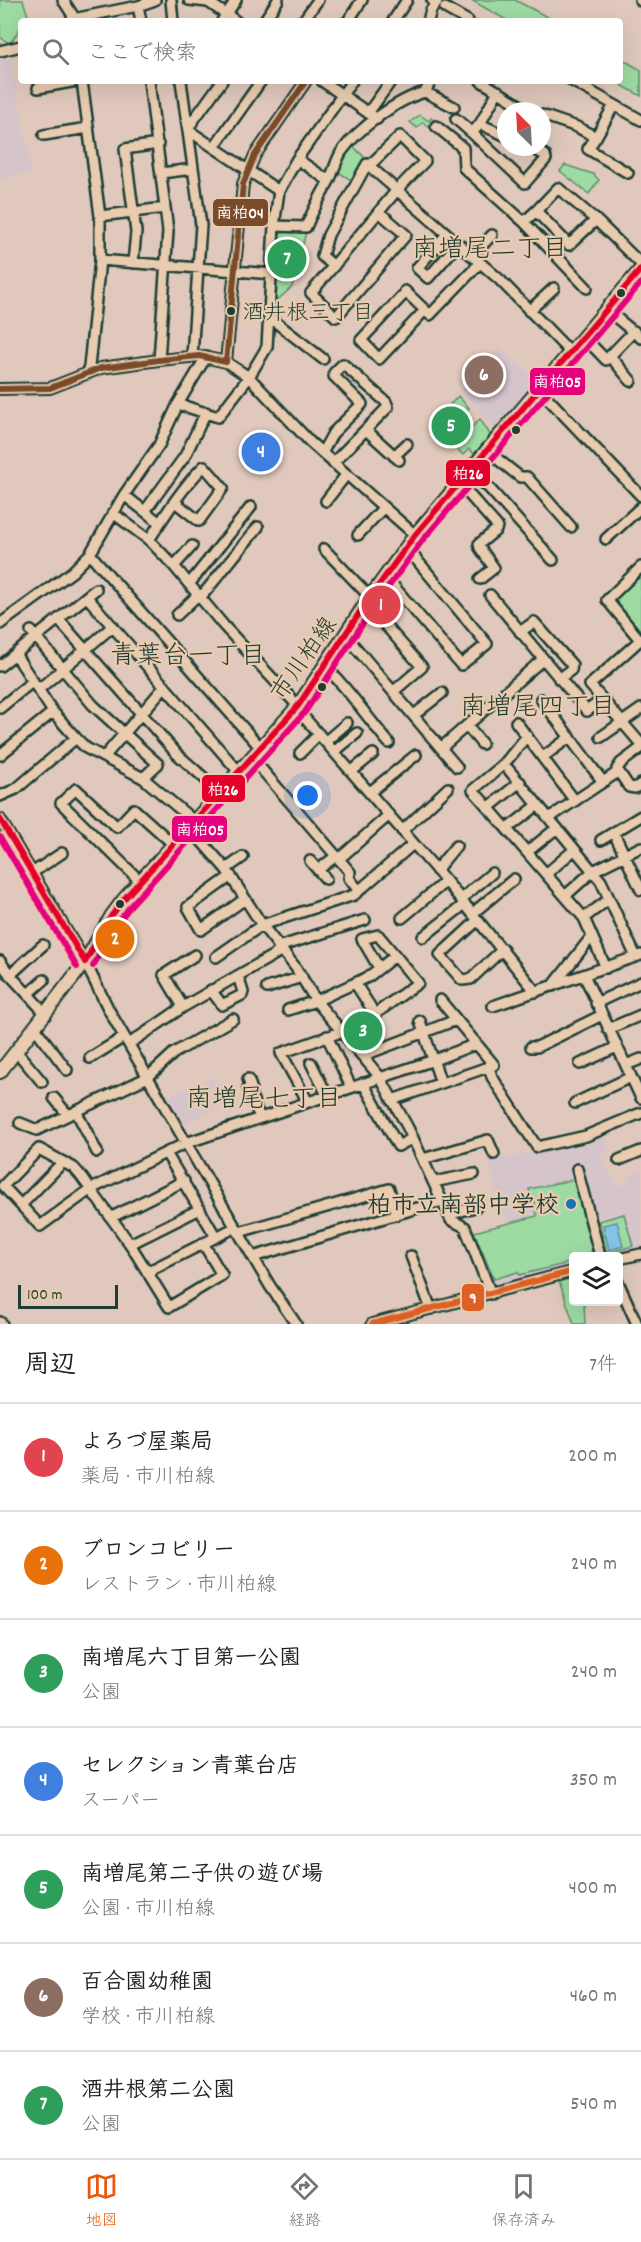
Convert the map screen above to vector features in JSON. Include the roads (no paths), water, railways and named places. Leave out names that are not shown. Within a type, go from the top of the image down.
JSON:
[{"type":"main road","name":"市川柏線","points":[[0,1072],[85,962],[112,915],[297,707],[368,600],[415,535],[583,336],[637,283],[641,267]]},
{"type":"street","points":[[63,0],[72,18]]},
{"type":"street","points":[[82,18],[155,0]]},
{"type":"street","points":[[171,0],[173,18]]},
{"type":"street","points":[[189,0],[209,1],[224,18],[236,0]]},
{"type":"street","points":[[266,18],[278,0]]},
{"type":"street","points":[[305,18],[318,0]]},
{"type":"street","points":[[350,18],[362,0]]},
{"type":"street","points":[[395,18],[407,0]]},
{"type":"street","points":[[429,18],[431,10],[437,3],[432,0]]},
{"type":"street","points":[[138,6],[140,18]]},
{"type":"street","points":[[445,8],[459,18]]},
{"type":"street","points":[[0,51],[18,47]]},
{"type":"street","points":[[38,88],[60,84]]},
{"type":"street","points":[[82,84],[100,216],[100,260],[91,372]]},
{"type":"street","points":[[149,84],[168,231],[159,360]]},
{"type":"street","points":[[182,84],[201,225],[192,356]]},
{"type":"street","points":[[188,129],[220,84]]},
{"type":"street","points":[[214,147],[259,84]]},
{"type":"street","points":[[226,362],[240,195],[247,171],[255,155],[304,84]]},
{"type":"street","points":[[326,84],[377,119]]},
{"type":"street","points":[[178,404],[218,417],[249,377],[267,347],[274,226],[279,191],[297,159],[350,84]]},
{"type":"street","points":[[368,113],[389,84]]},
{"type":"street","points":[[274,226],[306,227],[340,154],[350,141],[402,101],[425,92],[429,84]]},
{"type":"street","points":[[486,84],[516,102]]},
{"type":"street","points":[[577,84],[641,120]]},
{"type":"street","points":[[472,133],[480,124],[498,91]]},
{"type":"street","points":[[425,92],[454,107]]},
{"type":"street","points":[[614,105],[588,149],[628,173]]},
{"type":"street","points":[[456,118],[525,183],[546,159],[545,156]]},
{"type":"street","points":[[551,118],[577,127],[596,137]]},
{"type":"street","points":[[480,124],[497,132]]},
{"type":"street","points":[[436,126],[463,148],[464,168],[524,222],[586,288]]},
{"type":"street","points":[[44,135],[88,128]]},
{"type":"street","points":[[188,129],[279,191]]},
{"type":"street","points":[[334,266],[322,256],[328,234],[367,164],[369,166],[400,136],[425,161],[397,190],[334,266],[311,293],[336,317],[406,235],[379,212]]},
{"type":"street","points":[[133,263],[136,232],[125,149],[158,144]]},
{"type":"street","points":[[297,159],[329,181]]},
{"type":"street","points":[[369,166],[480,263],[570,352]]},
{"type":"street","points":[[161,173],[193,169]]},
{"type":"street","points":[[524,222],[558,188],[596,220],[641,267]]},
{"type":"street","points":[[100,216],[165,208]]},
{"type":"street","points":[[536,211],[569,245],[596,220]]},
{"type":"street","points":[[447,234],[417,268],[428,278],[458,244]]},
{"type":"street","points":[[472,256],[492,235]]},
{"type":"street","points":[[100,260],[273,274]]},
{"type":"street","points":[[425,310],[379,359],[361,340],[405,291],[425,310],[430,315],[480,263]]},
{"type":"street","points":[[529,310],[554,288]]},
{"type":"street","points":[[583,336],[606,360],[638,335],[607,310]]},
{"type":"street","points":[[269,317],[310,344],[323,359]]},
{"type":"street","points":[[0,389],[50,388],[110,366],[192,356],[226,362],[249,377],[322,453],[415,535]]},
{"type":"street","points":[[0,624],[72,572],[90,554],[124,495],[159,445],[178,404],[206,357]]},
{"type":"street","points":[[610,357],[631,381]]},
{"type":"street","points":[[322,453],[333,433],[362,404],[334,376],[343,364],[388,405],[387,409],[333,463]]},
{"type":"street","points":[[538,389],[641,496]]},
{"type":"street","points":[[145,511],[185,456],[206,412]]},
{"type":"street","points":[[366,430],[397,458],[406,444]]},
{"type":"street","points":[[486,450],[520,477],[527,477],[571,527]]},
{"type":"street","points":[[149,540],[160,523],[175,502],[193,477],[204,466],[223,488],[199,520],[175,502]]},
{"type":"street","points":[[468,471],[495,495],[554,560]]},
{"type":"street","points":[[326,501],[346,475]]},
{"type":"street","points":[[458,482],[497,526],[496,530],[479,546],[494,568],[480,579]]},
{"type":"street","points":[[124,495],[160,523]]},
{"type":"street","points":[[190,583],[251,507]]},
{"type":"street","points":[[606,539],[641,507]]},
{"type":"street","points":[[358,536],[383,508]]},
{"type":"street","points":[[113,513],[149,540],[190,583],[224,626],[297,707],[463,901],[536,992]]},
{"type":"street","points":[[177,615],[200,595],[258,527]]},
{"type":"street","points":[[174,566],[192,546]]},
{"type":"street","points":[[385,576],[461,665],[487,644],[406,547]]},
{"type":"street","points":[[324,549],[423,667],[394,691]]},
{"type":"street","points":[[90,554],[260,747]]},
{"type":"street","points":[[641,567],[607,600],[639,640],[590,685],[641,746],[617,769],[629,787],[635,788],[641,784]]},
{"type":"street","points":[[0,666],[15,654],[33,634],[58,619],[96,589]]},
{"type":"street","points":[[490,595],[542,660],[587,711],[602,700]]},
{"type":"street","points":[[87,597],[238,771]]},
{"type":"street","points":[[58,619],[177,754],[220,792]]},
{"type":"street","points":[[520,633],[534,622],[572,665],[571,670],[559,679]]},
{"type":"street","points":[[0,708],[62,669],[113,626]]},
{"type":"street","points":[[33,634],[93,705],[158,764],[143,778]]},
{"type":"street","points":[[345,635],[457,767]]},
{"type":"street","points":[[15,654],[53,712],[76,738],[86,748],[143,778],[191,824],[228,872],[244,899],[302,977],[316,1001],[380,1077],[413,1138],[441,1201],[453,1222],[465,1227],[491,1294]]},
{"type":"street","points":[[441,748],[542,660]]},
{"type":"street","points":[[325,666],[347,688],[360,709],[389,742]]},
{"type":"street","points":[[104,757],[165,686]]},
{"type":"street","points":[[414,715],[442,693]]},
{"type":"street","points":[[541,699],[603,782]]},
{"type":"street","points":[[601,737],[641,710]]},
{"type":"street","points":[[0,755],[53,712]]},
{"type":"street","points":[[516,722],[575,801]]},
{"type":"street","points":[[300,753],[347,723]]},
{"type":"street","points":[[467,726],[482,744]]},
{"type":"street","points":[[335,751],[357,734]]},
{"type":"street","points":[[527,736],[504,764],[473,790],[584,918],[606,968]]},
{"type":"street","points":[[543,757],[570,737]]},
{"type":"street","points":[[0,796],[16,789],[76,738]]},
{"type":"street","points":[[352,771],[373,754]]},
{"type":"street","points":[[370,792],[416,755]]},
{"type":"street","points":[[251,757],[338,857],[350,872],[349,878],[359,891]]},
{"type":"street","points":[[493,1006],[639,958],[601,881],[504,764]]},
{"type":"street","points":[[549,818],[618,772]]},
{"type":"street","points":[[488,808],[520,782]]},
{"type":"street","points":[[402,831],[448,788]]},
{"type":"street","points":[[140,881],[61,803],[76,789],[117,826],[134,809],[173,844]]},
{"type":"street","points":[[507,829],[538,805]]},
{"type":"street","points":[[318,870],[338,857],[389,815]]},
{"type":"street","points":[[601,840],[641,816]]},
{"type":"street","points":[[0,819],[85,962],[126,1041],[253,1257],[296,1324]]},
{"type":"street","points":[[527,852],[556,828]]},
{"type":"street","points":[[614,833],[640,884]]},
{"type":"street","points":[[216,957],[262,925],[346,898],[359,891],[413,844]]},
{"type":"street","points":[[436,870],[456,846]]},
{"type":"street","points":[[566,896],[593,872],[641,847]]},
{"type":"street","points":[[546,874],[574,850]]},
{"type":"street","points":[[32,873],[62,853]]},
{"type":"street","points":[[243,857],[188,907],[201,930],[244,899]]},
{"type":"street","points":[[310,861],[326,879]]},
{"type":"street","points":[[423,937],[492,873]]},
{"type":"street","points":[[502,949],[471,979],[462,980],[440,955],[513,879]]},
{"type":"street","points":[[402,918],[446,881]]},
{"type":"street","points":[[584,918],[609,899]]},
{"type":"street","points":[[90,1058],[126,1041],[279,949],[365,920]]},
{"type":"street","points":[[355,983],[375,1014],[418,983],[378,935],[362,939],[380,968]]},
{"type":"street","points":[[553,986],[592,936]]},
{"type":"street","points":[[10,975],[43,945]]},
{"type":"street","points":[[183,1007],[164,975],[195,955]]},
{"type":"street","points":[[288,1010],[316,1001],[368,977],[395,956]]},
{"type":"street","points":[[0,962],[46,1014]]},
{"type":"street","points":[[211,990],[222,1005],[242,995],[238,975]]},
{"type":"street","points":[[584,975],[640,1093]]},
{"type":"street","points":[[267,988],[302,977]]},
{"type":"street","points":[[28,994],[44,980]]},
{"type":"street","points":[[596,1003],[641,982]]},
{"type":"street","points":[[392,1100],[494,1065],[440,1000]]},
{"type":"street","points":[[531,1047],[537,1047],[602,1015]]},
{"type":"street","points":[[608,1029],[641,1015]]},
{"type":"street","points":[[20,1123],[37,1130],[148,1077],[174,1053],[233,1019]]},
{"type":"street","points":[[362,1056],[456,1020]]},
{"type":"street","points":[[420,1021],[441,1083]]},
{"type":"street","points":[[35,1028],[67,1070]]},
{"type":"street","points":[[308,1102],[281,1053],[341,1032]]},
{"type":"street","points":[[327,1036],[351,1087]]},
{"type":"street","points":[[203,1243],[222,1275],[169,1307],[112,1217],[91,1189],[74,1168],[39,1149],[3,1186],[40,1226],[91,1189],[186,1143],[476,1044]]},
{"type":"street","points":[[580,1064],[617,1047]]},
{"type":"street","points":[[16,1051],[42,1082]]},
{"type":"street","points":[[626,1065],[641,1059]]},
{"type":"street","points":[[311,1063],[327,1095]]},
{"type":"street","points":[[489,1067],[492,1077],[537,1147],[585,1136],[641,1113]]},
{"type":"street","points":[[575,1102],[631,1077]]},
{"type":"street","points":[[248,1079],[251,1087],[248,1088],[260,1118]]},
{"type":"street","points":[[363,1083],[398,1146],[413,1138]]},
{"type":"street","points":[[54,1098],[72,1113],[97,1152]]},
{"type":"street","points":[[423,1159],[488,1140],[494,1154]]},
{"type":"street","points":[[619,1160],[641,1151]]},
{"type":"street","points":[[166,1153],[216,1237]]},
{"type":"street","points":[[21,1205],[63,1162]]},
{"type":"street","points":[[577,1169],[599,1252]]},
{"type":"street","points":[[433,1182],[474,1174]]},
{"type":"street","points":[[112,1217],[184,1181]]},
{"type":"street","points":[[147,1272],[216,1237],[389,1189],[398,1215]]},
{"type":"street","points":[[253,1257],[441,1201]]},
{"type":"street","points":[[449,1215],[477,1206]]},
{"type":"street","points":[[130,1244],[200,1209]]},
{"type":"street","points":[[623,1258],[641,1254]]},
{"type":"street","points":[[411,1256],[431,1309]]},
{"type":"street","points":[[372,1324],[569,1272]]},
{"type":"street","points":[[623,1292],[638,1324]]},
{"type":"water","points":[[617,1222],[623,1246],[609,1250],[603,1225]]},
{"type":"place","name":"酒井根第二公園","points":[[287,259]]},
{"type":"place","name":"酒井根三丁目","points":[[231,311]]},
{"type":"place","name":"百合園幼稚園","points":[[484,375]]},
{"type":"place","name":"南増尾第二子供の遊び場","points":[[451,426]]},
{"type":"place","name":"セレクション青葉台店","points":[[261,452]]},
{"type":"place","name":"よろづ屋薬局","points":[[381,605]]},
{"type":"place","name":"ブロンコビリー","points":[[115,939]]},
{"type":"place","name":"南増尾六丁目第一公園","points":[[363,1031]]},
{"type":"place","name":"柏市立南部中学校","points":[[571,1204]]},
{"type":"district","name":"南増尾二丁目","points":[[490,247]]},
{"type":"district","name":"青葉台一丁目","points":[[188,654]]},
{"type":"district","name":"南増尾四丁目","points":[[538,705]]},
{"type":"district","name":"南増尾七丁目","points":[[264,1097]]}]
